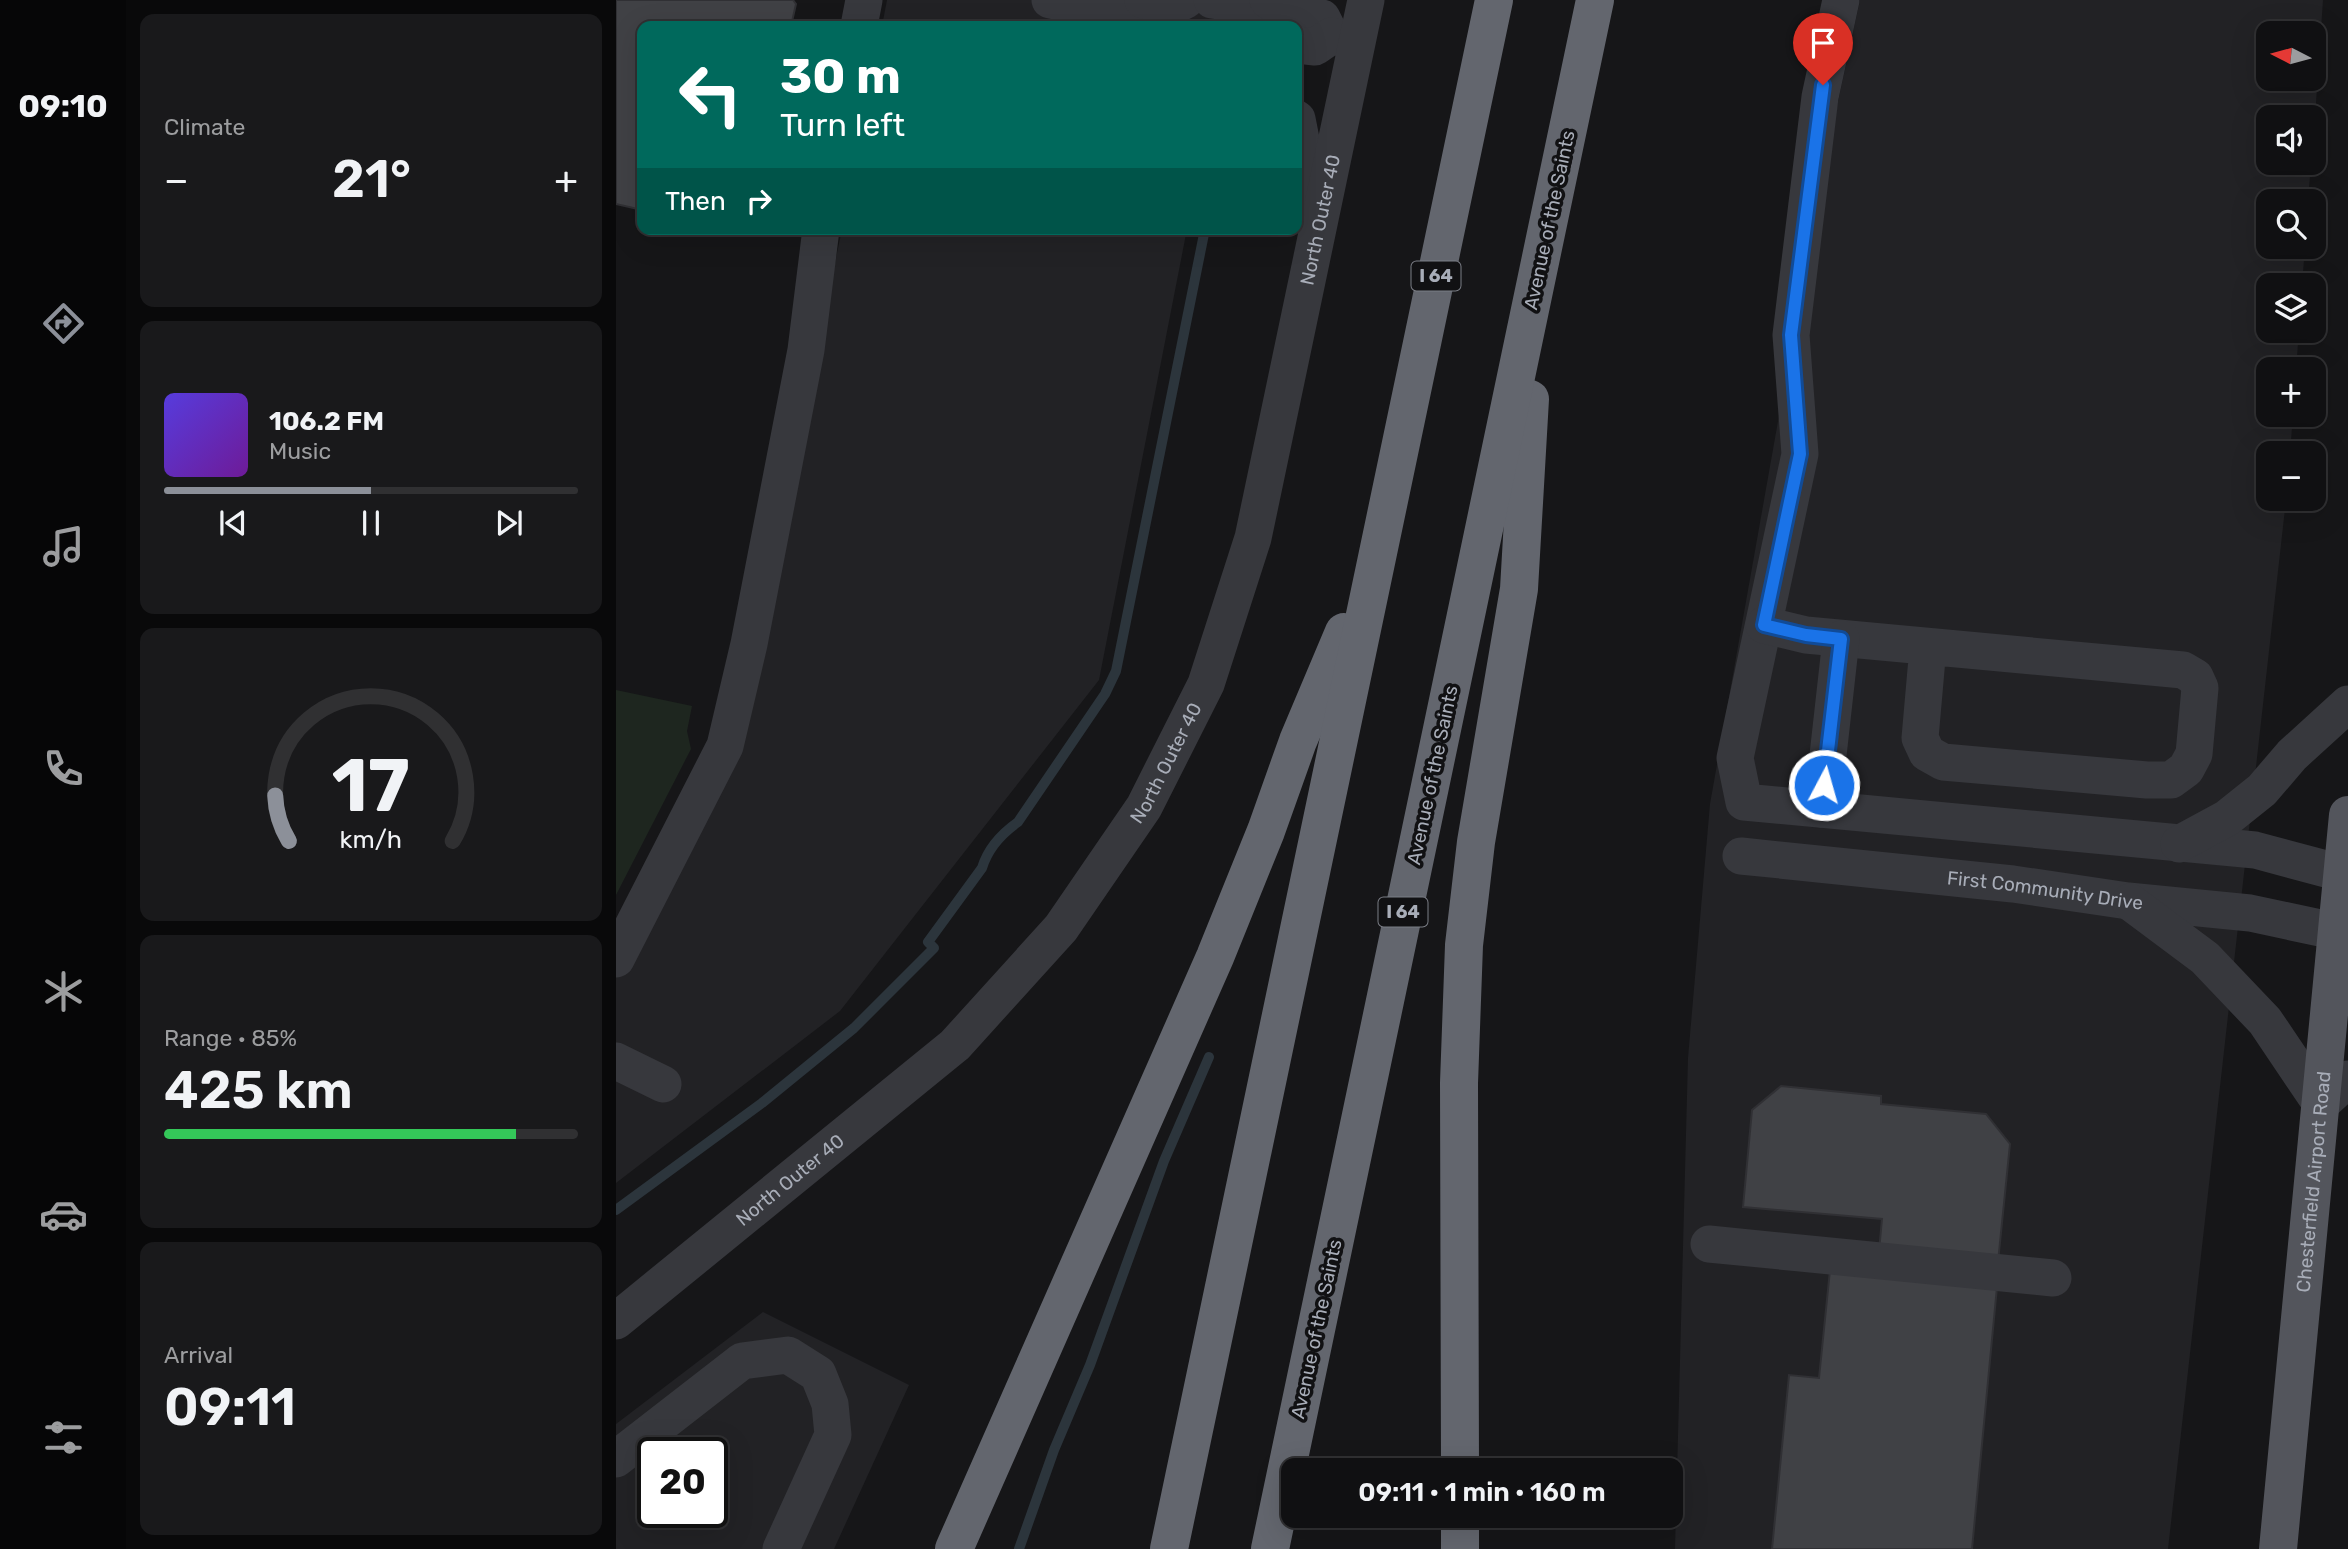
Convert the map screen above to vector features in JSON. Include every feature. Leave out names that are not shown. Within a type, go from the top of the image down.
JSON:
[{"type":"highway","name":"I 64","points":[[1169,1549],[1494,0]]},
{"type":"highway","name":"Avenue of the Saints","points":[[1270,1549],[1595,0]]},
{"type":"highway","points":[[1460,1458],[1459,1083],[1464,945],[1476,842],[1520,589],[1538,275]]},
{"type":"highway","points":[[954,1549],[1215,957],[1266,831],[1298,741],[1378,552]]},
{"type":"highway","points":[[1460,1528],[1460,1549]]},
{"type":"main road","name":"Chesterfield Airport Road","points":[[2278,1549],[2334,1091],[2338,932],[2348,815]]},
{"type":"street","points":[[860,21],[864,0]]},
{"type":"street","points":[[1050,0],[1118,14],[1163,8]]},
{"type":"street","points":[[1212,0],[1275,5],[1322,18],[1329,41]]},
{"type":"street","name":"North Outer 40","points":[[616,1321],[955,1045],[1061,929],[1144,807],[1206,684],[1253,538],[1304,299],[1329,41],[1366,0]]},
{"type":"street","points":[[1841,0],[1820,97],[1791,335],[1800,454],[1735,758],[1744,802],[2255,850],[2345,874]]},
{"type":"street","points":[[1302,145],[1310,186],[1304,299]]},
{"type":"street","points":[[616,959],[725,746],[751,631],[806,351],[820,235]]},
{"type":"street","points":[[1764,625],[1806,635],[1841,639],[2183,670],[2195,677],[2200,688],[2194,754],[2186,769],[2171,780],[1943,762],[1927,753],[1920,738],[1928,647]]},
{"type":"street","points":[[1822,809],[1841,639]]},
{"type":"street","points":[[2179,844],[2227,818],[2262,790],[2292,755],[2348,704]]},
{"type":"street","points":[[1943,820],[1949,762]]},
{"type":"street","name":"First Community Drive","points":[[1741,856],[2013,884],[2128,901],[2250,913],[2338,932]]},
{"type":"street","points":[[2128,901],[2205,958],[2334,1091]]},
{"type":"street","points":[[616,1060],[663,1084]]},
{"type":"street","points":[[1709,1244],[2053,1278]]},
{"type":"street","points":[[616,1459],[742,1361],[788,1355],[818,1374],[831,1404],[833,1435],[780,1549]]},
{"type":"shaded area","points":[[887,0],[1231,0],[1227,21],[883,21]]},
{"type":"shaded area","points":[[1860,0],[2323,0],[2322,21],[2256,21],[2256,91],[2317,91],[2316,105],[2256,105],[2256,175],[2310,175],[2309,189],[2256,189],[2256,259],[2304,259],[2303,273],[2256,273],[2256,343],[2298,343],[2297,357],[2256,357],[2256,427],[2292,427],[2291,441],[2256,441],[2256,511],[2285,511],[2168,1549],[1675,1549],[1676,1528],[1683,1528],[1683,1458],[1677,1458],[1688,1058],[1710,804],[1820,185]]},
{"type":"shaded area","points":[[841,235],[1186,235],[1099,680],[840,1011],[616,1183],[616,968],[736,745]]},
{"type":"shaded area","points":[[616,690],[692,706],[687,731],[691,749],[616,895]]},
{"type":"shaded area","points":[[763,1312],[909,1385],[834,1549],[616,1549],[616,1424]]},
{"type":"building","points":[[616,0],[793,0],[796,4],[792,21],[637,21],[637,209],[616,204]]},
{"type":"building","points":[[1781,1086],[1881,1096],[1881,1104],[1986,1114],[2010,1144],[1998,1262],[1879,1251],[1882,1219],[1743,1207],[1752,1110]]},
{"type":"building","points":[[1830,1270],[1997,1287],[1972,1549],[1772,1549],[1789,1375],[1819,1378]]},
{"type":"waterway","points":[[616,1210],[762,1103],[854,1028],[934,948],[928,942],[982,868],[996,842],[1018,822],[1105,694],[1116,671],[1204,235]]},
{"type":"waterway","points":[[1019,1549],[1164,1161],[1209,1057]]},
{"type":"route","points":[[1823,85],[1791,335],[1800,454],[1764,625],[1806,635],[1841,639],[1824,785]]}]
